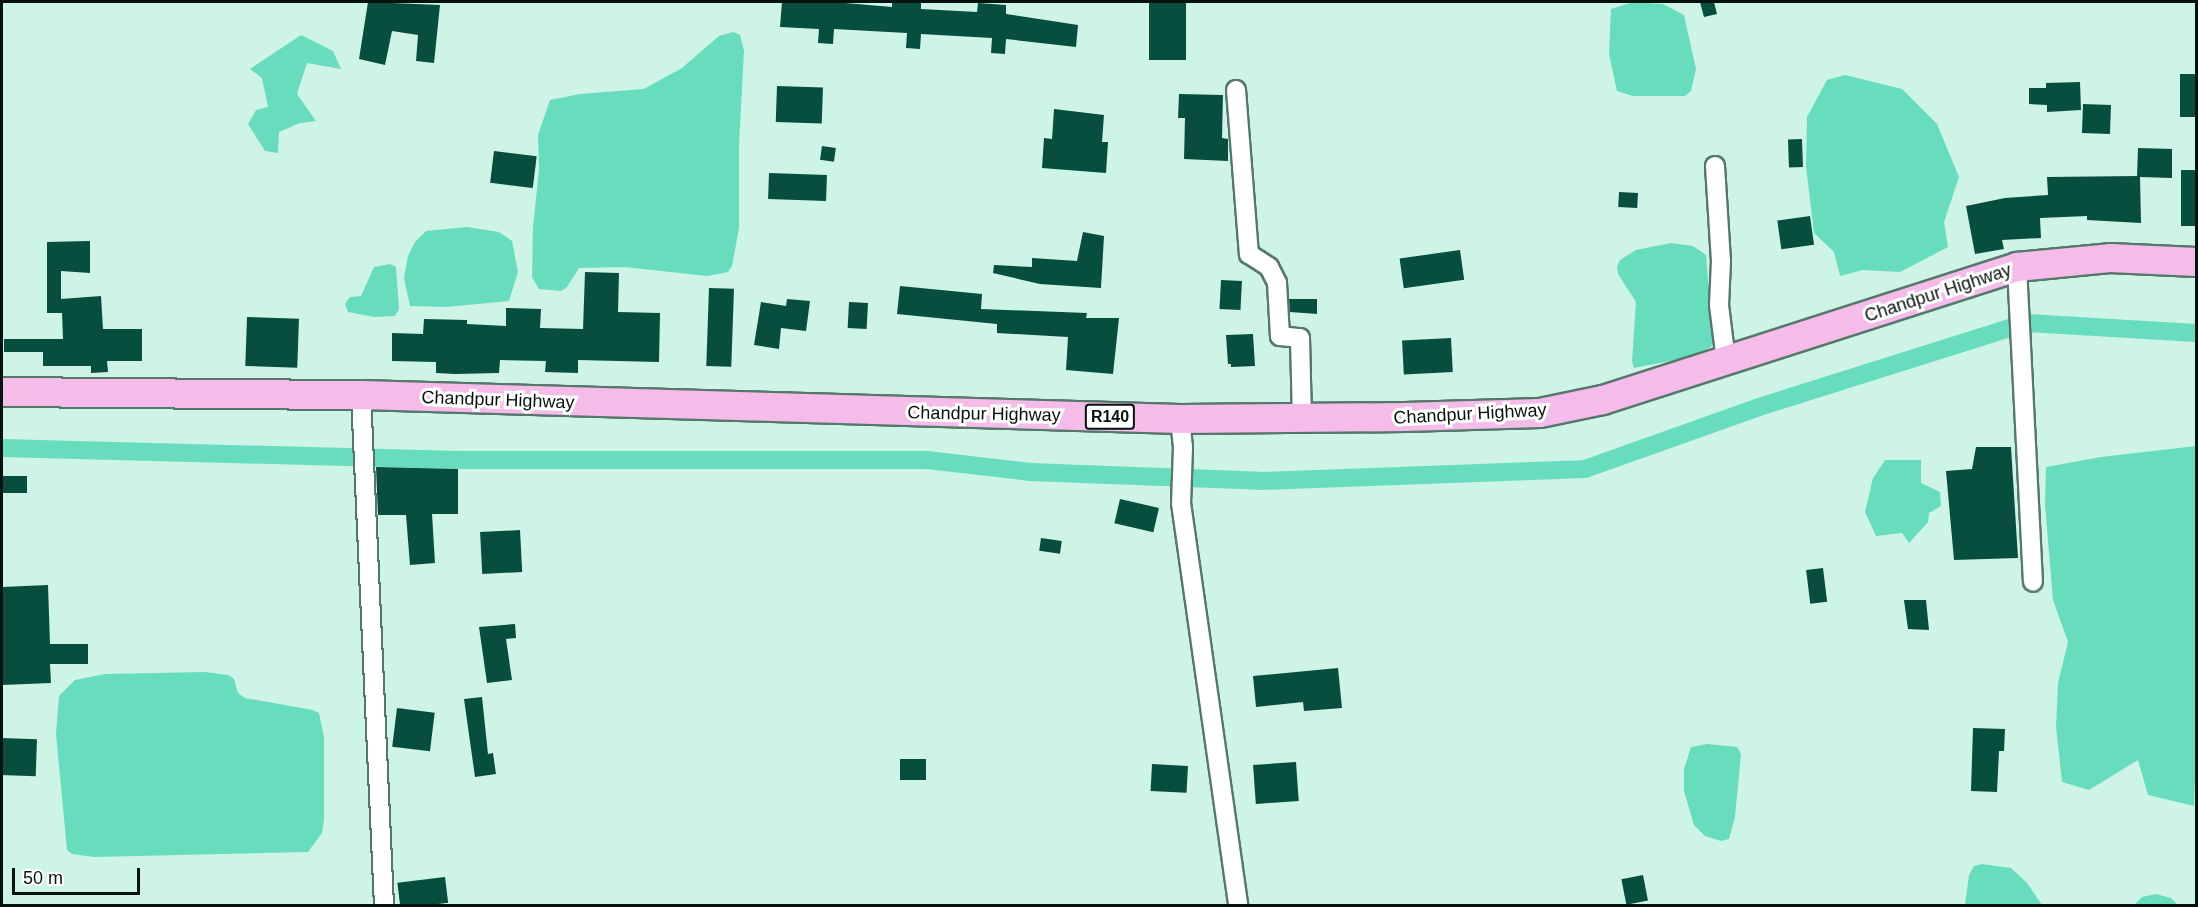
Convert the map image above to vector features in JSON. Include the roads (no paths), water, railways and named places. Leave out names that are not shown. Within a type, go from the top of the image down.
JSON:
[{"type":"main road","name":"Chandpur Highway","points":[[2,392],[362,408],[625,405],[1302,419],[1540,413],[1603,400],[1726,361],[2017,277],[2110,258],[2196,262]]},
{"type":"street","points":[[1236,90],[1249,254],[1269,267],[1277,283],[1280,336],[1300,338],[1302,419]]},
{"type":"street","points":[[1715,166],[1721,261],[1719,305],[1726,361]]},
{"type":"street","points":[[2017,277],[2033,582]]},
{"type":"street","points":[[362,408],[384,906]]},
{"type":"street","points":[[1180,418],[1183,447],[1181,503],[1238,906]]},
{"type":"waterway","points":[[2,448],[460,460],[927,460],[1030,472],[1261,481],[1585,469],[1759,407],[2026,323],[2196,333]]}]
